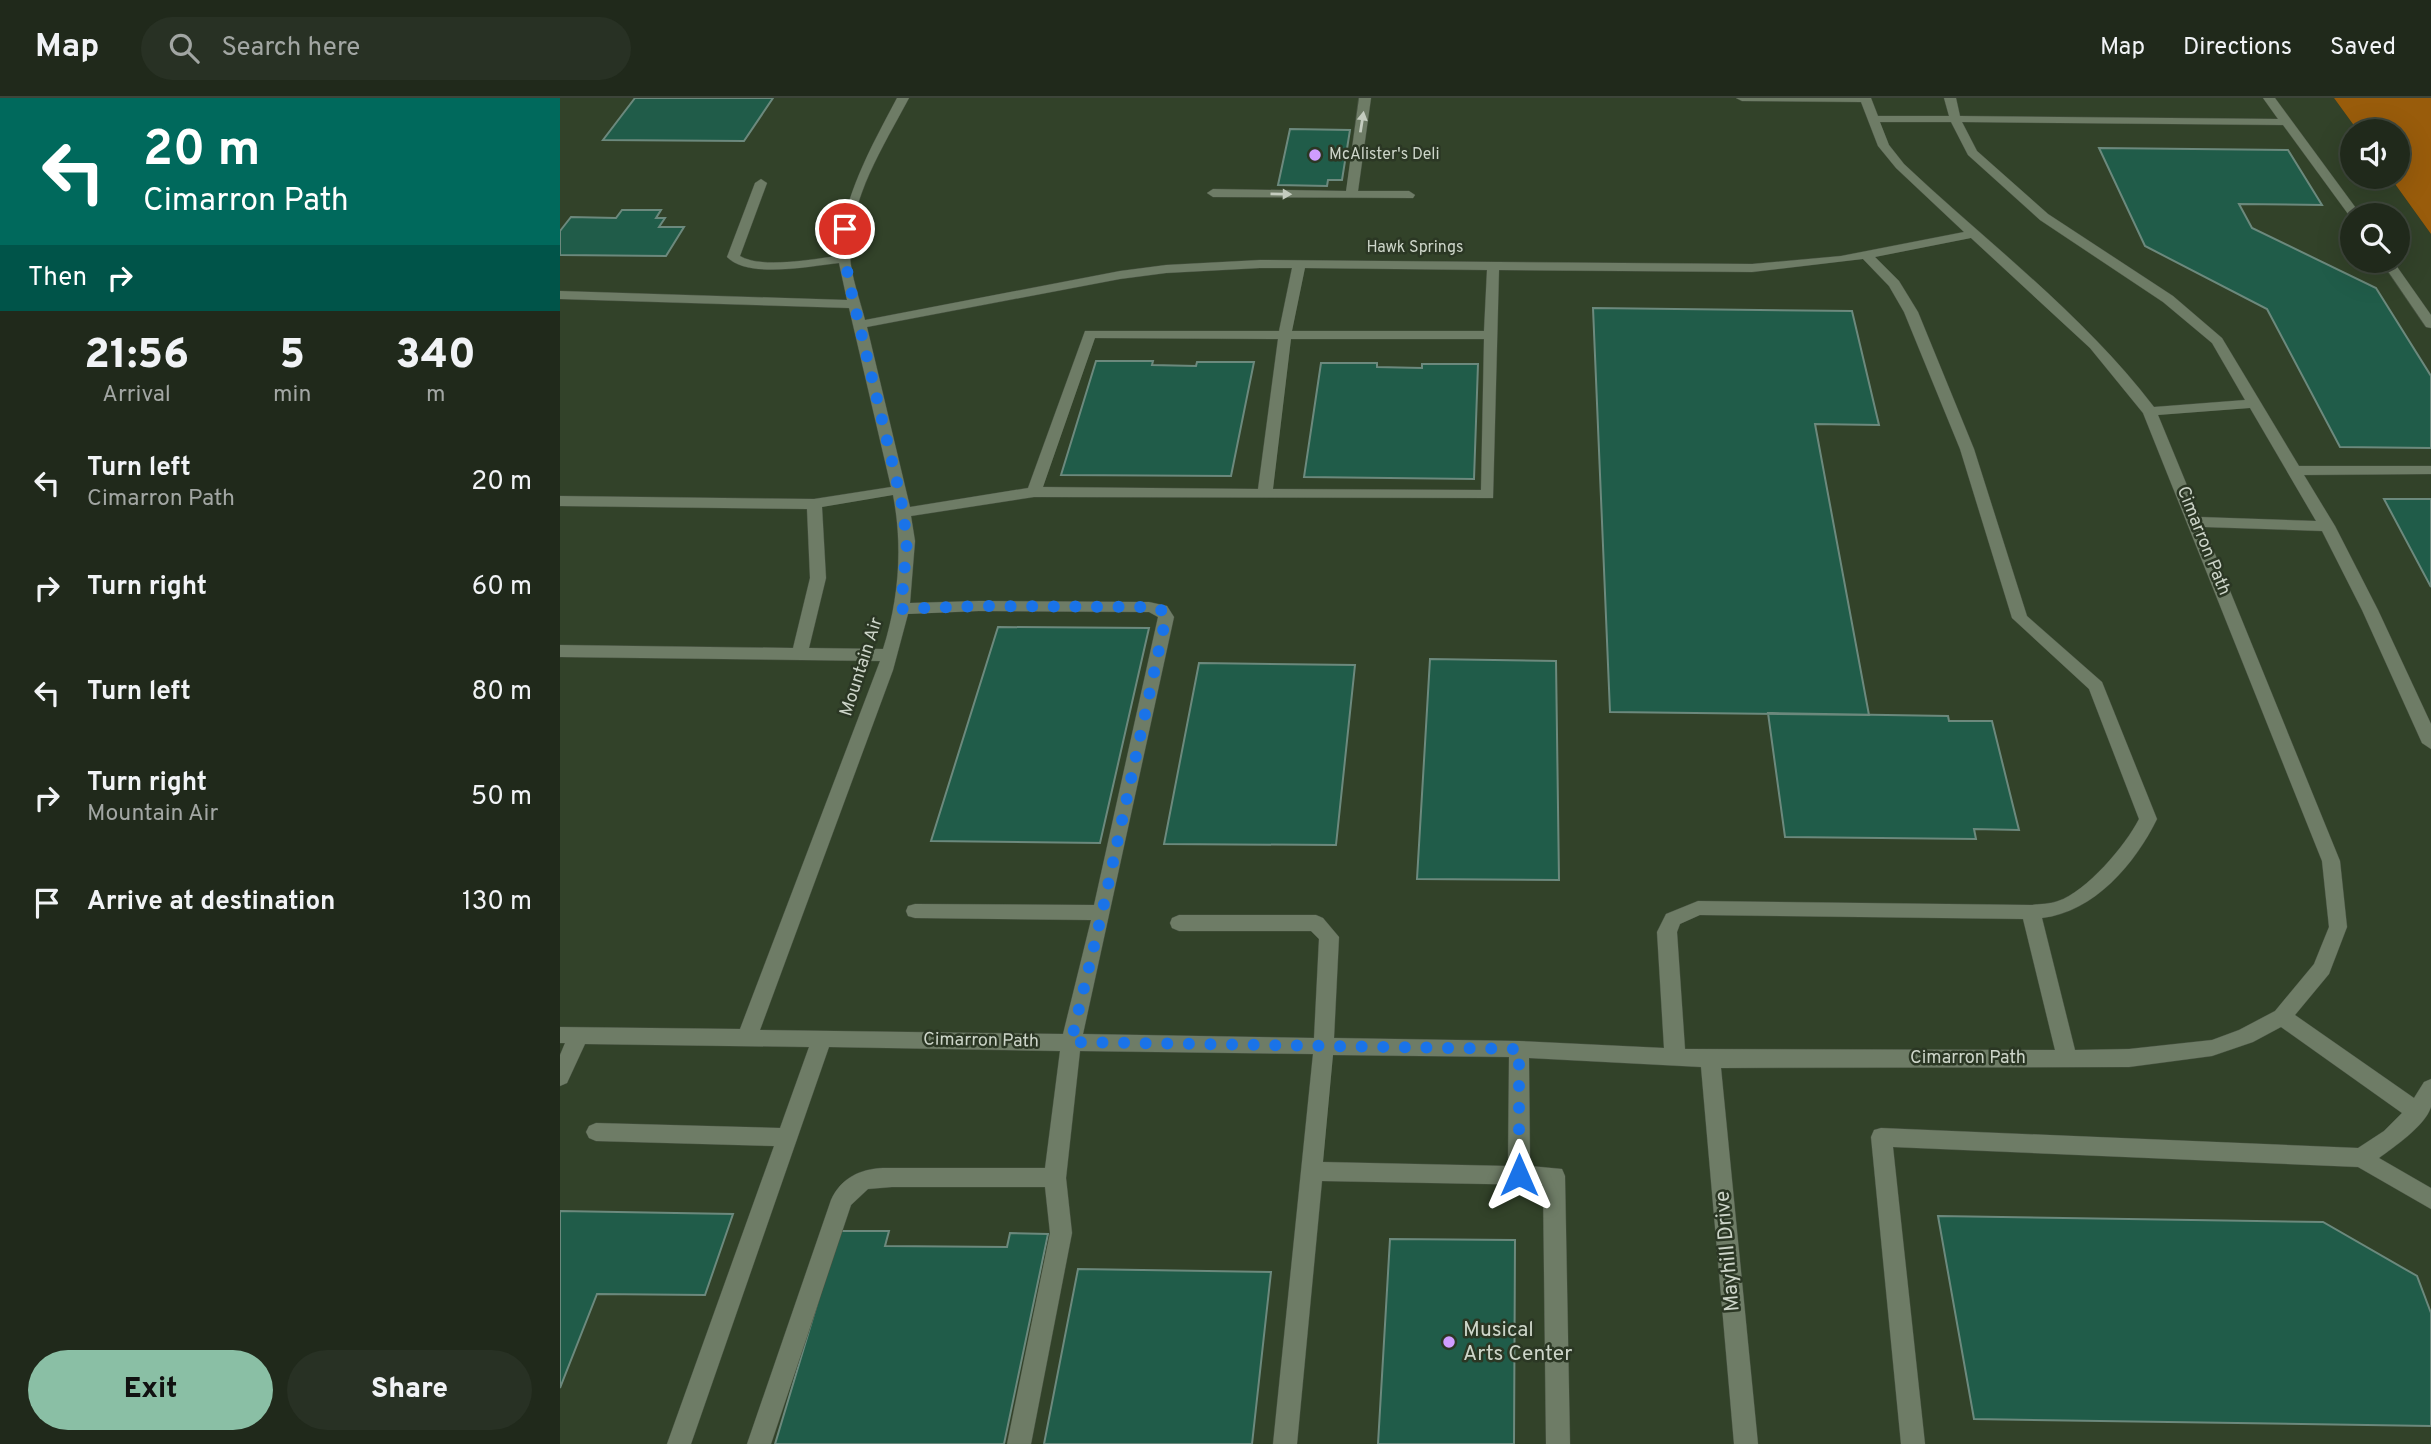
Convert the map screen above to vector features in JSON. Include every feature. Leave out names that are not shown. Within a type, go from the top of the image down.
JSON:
[{"type":"street","name":"Mountain Air","points":[[747,1037],[890,655],[901,609],[907,541],[898,490],[845,259],[845,229],[852,200],[903,98]]},
{"type":"street","points":[[1351,195],[1366,98]]},
{"type":"street","points":[[1742,98],[1865,99]]},
{"type":"street","points":[[1950,98],[1955,119],[1972,153],[2044,217],[2168,299],[2217,341],[2327,526],[2370,610],[2431,743]]},
{"type":"street","points":[[2269,98],[2346,203]]},
{"type":"street","name":"Cimarron Path","points":[[569,1035],[1519,1049],[1710,1059],[2129,1058],[2212,1048],[2246,1036],[2282,1017],[2322,968],[2338,927],[2331,861],[2150,412],[2130,382],[2088,337],[1900,166],[1884,146],[1865,99]]},
{"type":"street","points":[[1872,119],[2287,122]]},
{"type":"street","points":[[761,183],[733,257],[737,262],[753,266],[845,259]]},
{"type":"street","points":[[1213,193],[1409,195]]},
{"type":"street","name":"Hawk Springs","points":[[859,325],[1120,275],[1213,265],[1752,268],[1867,256],[1973,234]]},
{"type":"street","points":[[1675,1058],[1667,932],[1673,919],[1698,908],[2031,912],[2067,906],[2110,871],[2143,833],[2148,819],[2096,686],[2020,618],[1967,449],[1911,312],[1894,284],[1867,256]]},
{"type":"street","points":[[1265,492],[1285,335],[1299,265]]},
{"type":"street","points":[[902,513],[1034,492],[1488,495],[1493,265]]},
{"type":"street","points":[[2395,273],[2431,324]]},
{"type":"street","points":[[560,312],[565,295],[854,304]]},
{"type":"street","points":[[1034,492],[1090,334],[1491,335]]},
{"type":"street","points":[[2150,412],[2254,404]]},
{"type":"street","points":[[2295,471],[2431,470]]},
{"type":"street","points":[[560,501],[814,504],[898,490]]},
{"type":"street","points":[[800,654],[818,578],[814,504]]},
{"type":"street","points":[[2196,522],[2327,526]]},
{"type":"street","points":[[901,609],[979,606],[1149,607],[1161,610],[1166,617],[1102,913],[1071,1042],[1055,1178],[1061,1233],[1019,1444]]},
{"type":"street","points":[[560,651],[890,655]]},
{"type":"street","points":[[915,911],[1102,913]]},
{"type":"street","points":[[2031,912],[2067,1058]]},
{"type":"street","points":[[1178,923],[1316,923],[1329,937],[1324,1046],[1285,1444]]},
{"type":"street","points":[[2282,1017],[2417,1112]]},
{"type":"street","points":[[560,1077],[569,1035]]},
{"type":"street","points":[[679,1444],[822,1039]]},
{"type":"street","points":[[1519,1049],[1519,1175]]},
{"type":"street","name":"Mayhill Drive","points":[[1710,1059],[1746,1444]]},
{"type":"street","points":[[2361,1158],[2391,1138],[2417,1112],[2431,1088]]},
{"type":"street","points":[[596,1132],[787,1138]]},
{"type":"street","points":[[1913,1444],[1881,1137],[2361,1158],[2431,1199]]},
{"type":"street","points":[[1313,1171],[1554,1176],[1558,1444]]},
{"type":"street","points":[[759,1444],[837,1212],[853,1184],[867,1178],[892,1177],[1055,1178]]},
{"type":"shaded area","points":[[560,98],[2334,98],[2349,119],[2340,119],[2340,189],[2399,189],[2409,203],[2340,203],[2340,273],[2410,273],[2410,205],[2431,234],[2431,1444],[560,1444]]},
{"type":"shaded area","points":[[2334,98],[2431,98],[2431,234],[2399,189],[2410,189],[2410,119],[2349,119]]},
{"type":"building","points":[[635,98],[773,98],[744,141],[603,140]]},
{"type":"building","name":"McAlister's Deli","points":[[1290,129],[1350,130],[1342,180],[1328,180],[1327,186],[1278,185]]},
{"type":"building","points":[[2099,148],[2288,150],[2322,205],[2239,204],[2252,228],[2340,271],[2340,273],[2376,288],[2431,376],[2431,448],[2340,447],[2267,309],[2145,246]]},
{"type":"building","points":[[622,210],[661,210],[656,218],[665,218],[659,227],[684,227],[666,256],[560,255],[560,231],[571,217],[616,218]]},
{"type":"building","points":[[1593,308],[1852,311],[1879,425],[1815,424],[1869,715],[1610,712]]},
{"type":"building","points":[[1096,361],[1153,361],[1152,365],[1196,366],[1197,362],[1254,362],[1231,476],[1061,475]]},
{"type":"building","points":[[1321,363],[1377,363],[1377,367],[1422,368],[1422,364],[1478,364],[1474,479],[1304,477]]},
{"type":"building","points":[[2384,499],[2431,499],[2431,587]]},
{"type":"building","points":[[998,627],[1149,628],[1100,843],[931,841]]},
{"type":"building","points":[[1430,659],[1556,661],[1559,880],[1417,879]]},
{"type":"building","points":[[1199,663],[1355,665],[1336,845],[1164,844]]},
{"type":"building","points":[[1768,713],[1948,716],[1949,721],[1992,721],[2019,830],[1974,829],[1976,839],[1785,837]]},
{"type":"building","points":[[560,1211],[733,1214],[705,1295],[597,1294],[560,1388]]},
{"type":"building","points":[[1938,1216],[2323,1222],[2417,1276],[2431,1313],[2431,1426],[1974,1419]]},
{"type":"building","points":[[839,1231],[889,1231],[885,1246],[1007,1247],[1010,1233],[1048,1234],[1004,1444],[775,1444]]},
{"type":"building","name":"Musical Arts Center","points":[[1390,1239],[1515,1240],[1514,1444],[1378,1444]]},
{"type":"building","points":[[1078,1269],[1271,1272],[1252,1444],[1044,1444]]},
{"type":"place","name":"McAlister's Deli","points":[[1315,155]]},
{"type":"place","name":"Musical Arts Center","points":[[1449,1342]]},
{"type":"route","points":[[845,229],[845,258],[849,282],[901,499],[907,541],[901,609],[979,606],[1149,607],[1161,610],[1166,617],[1102,913],[1071,1042],[1519,1049],[1519,1175]]}]
